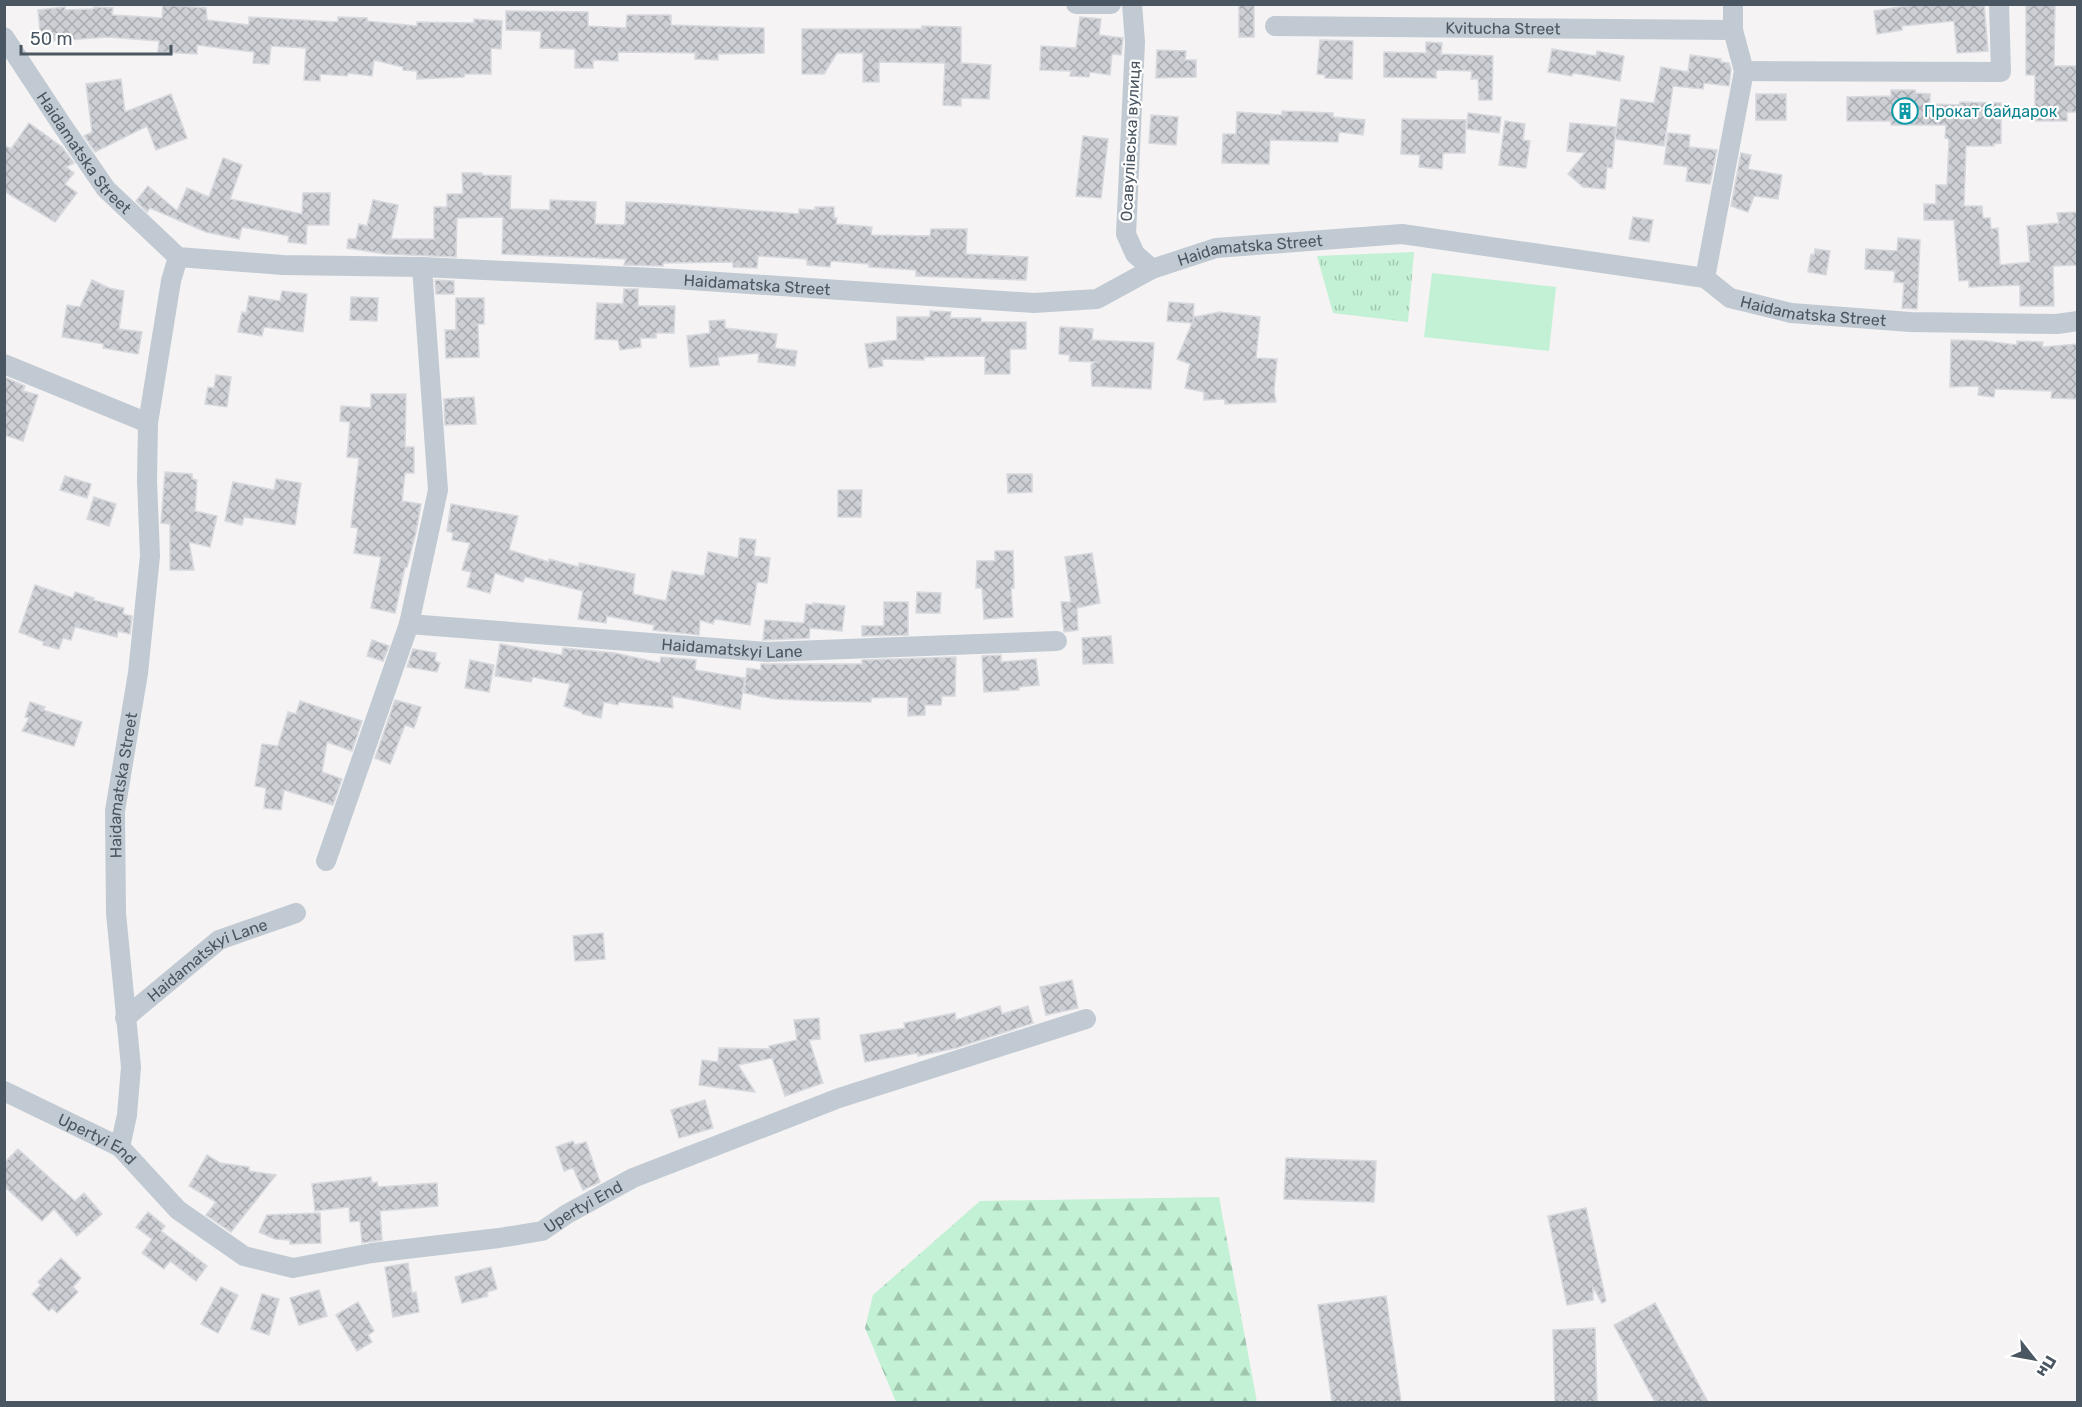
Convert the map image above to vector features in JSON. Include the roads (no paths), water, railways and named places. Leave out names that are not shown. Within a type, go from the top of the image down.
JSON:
[{"type":"street","points":[[1076,4],[1111,4]]},
{"type":"street","name":"Осавулівська вулиця","points":[[1132,4],[1135,42],[1126,234],[1135,254],[1152,269]]},
{"type":"street","points":[[1705,279],[1744,71],[1733,30],[1733,4]]},
{"type":"street","points":[[1744,71],[2001,72],[1999,4]]},
{"type":"street","name":"Kvitucha Street","points":[[1275,26],[1733,30]]},
{"type":"street","name":"Haidamatska Street","points":[[4,37],[106,189],[178,257],[283,265],[422,267],[675,279],[1034,303],[1097,299],[1152,269],[1215,248],[1402,234],[1705,279],[1730,298],[1791,312],[1910,322],[1973,324],[2057,324],[2078,321]]},
{"type":"street","name":"Haidamatska Street","points":[[120,1147],[127,1115],[131,1067],[116,913],[115,812],[138,673],[150,556],[147,480],[148,423],[171,281],[178,257]]},
{"type":"street","points":[[326,861],[409,624],[438,490],[422,267]]},
{"type":"street","points":[[4,364],[148,423]]},
{"type":"street","name":"Haidamatskyi Lane","points":[[409,624],[767,652],[1057,641]]},
{"type":"street","name":"Haidamatskyi Lane","points":[[125,1018],[219,940],[296,913]]},
{"type":"street","name":"Upertyi End","points":[[4,1091],[120,1147],[178,1210],[244,1256],[293,1268],[372,1253],[542,1231],[567,1214],[633,1178],[839,1098],[1086,1019]]},
{"type":"place","name":"Прокат байдарок","points":[[1905,111]]}]
